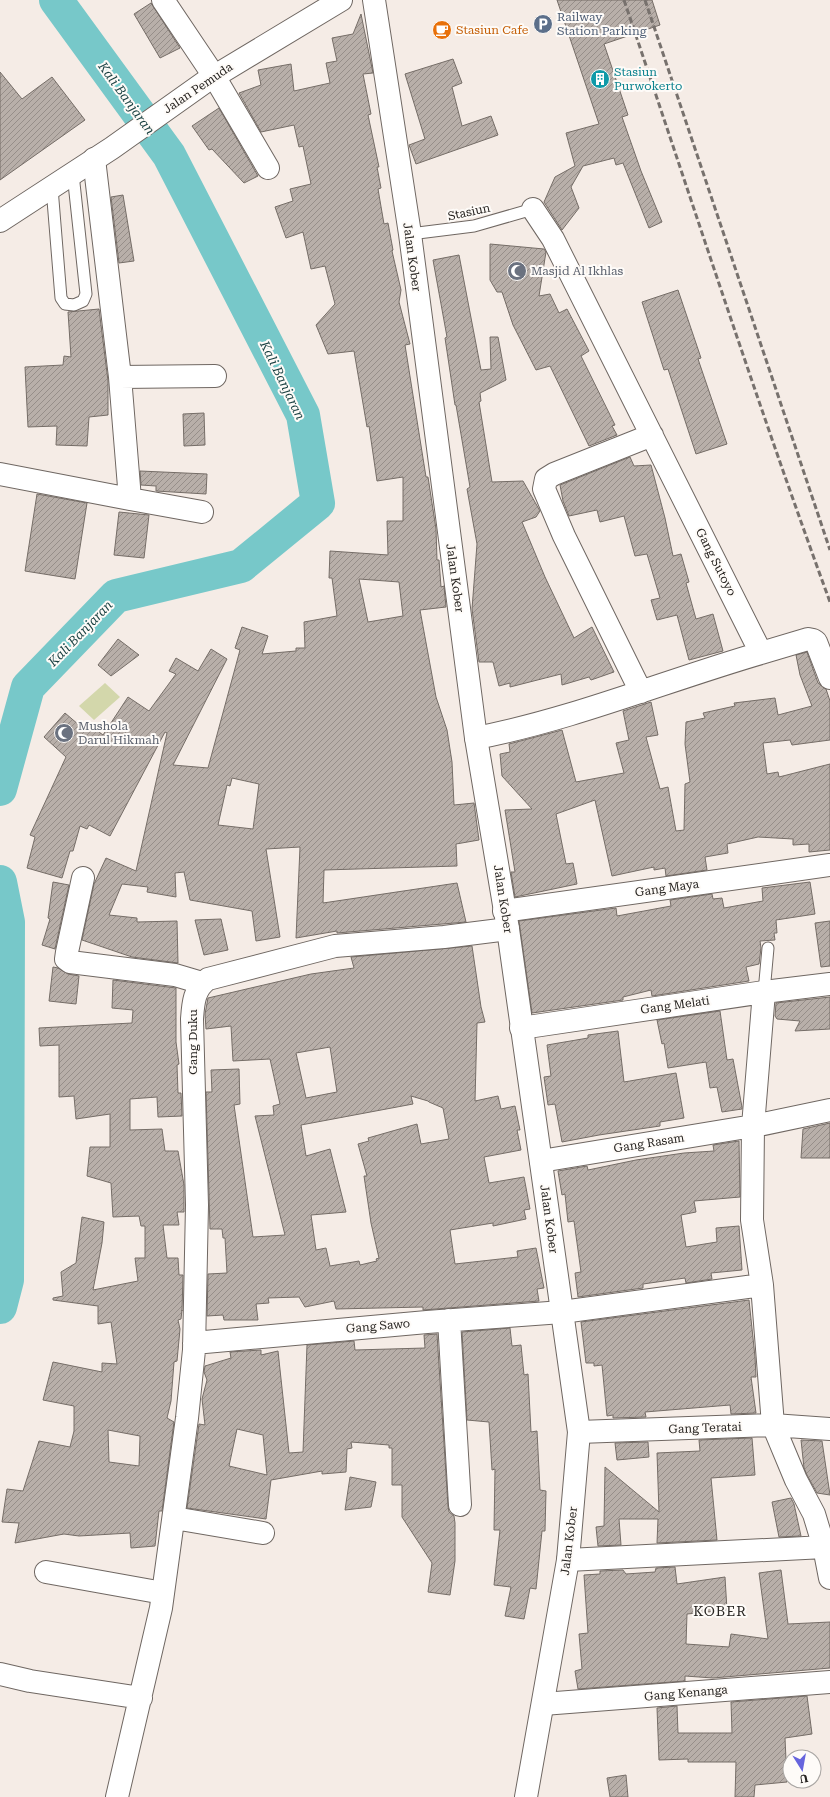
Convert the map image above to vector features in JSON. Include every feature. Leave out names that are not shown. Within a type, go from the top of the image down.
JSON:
[{"type":"street","points":[[164,0],[210,79],[268,168]]},
{"type":"street","name":"Jalan Pemuda","points":[[0,221],[112,148],[210,79],[340,0]]},
{"type":"street","name":"Jalan Kober","points":[[374,0],[410,234],[476,738],[496,849],[579,1432],[576,1484],[568,1560],[526,1797]]},
{"type":"street","points":[[94,159],[120,377],[130,499]]},
{"type":"street","name":"Gang Sutoyo","points":[[533,209],[553,239],[761,653]]},
{"type":"street","points":[[120,377],[215,376]]},
{"type":"street","points":[[641,692],[564,536],[544,489],[546,479],[554,474],[652,435]]},
{"type":"street","points":[[0,474],[202,512]]},
{"type":"street","points":[[476,738],[572,714],[808,639],[816,642],[830,678]]},
{"type":"street","name":"Gang Maya","points":[[506,920],[830,865]]},
{"type":"street","points":[[83,878],[66,952],[66,959],[70,962],[175,975],[202,983],[224,974],[335,946],[444,937],[506,920]]},
{"type":"street","name":"Gang Duku","points":[[117,1797],[164,1593],[187,1418],[194,1344],[197,1205],[192,1019],[194,997],[202,983]]},
{"type":"street","name":"Gang Melati","points":[[521,1028],[764,992],[830,984]]},
{"type":"street","points":[[764,992],[759,1124],[752,1220],[762,1285],[773,1425],[796,1480],[814,1514],[824,1547],[830,1578]]},
{"type":"street","name":"Gang Rasam","points":[[540,1161],[759,1124],[830,1110]]},
{"type":"street","name":"Gang Sawo","points":[[194,1344],[449,1320],[562,1312],[762,1285]]},
{"type":"street","points":[[449,1320],[460,1505]]},
{"type":"street","name":"Gang Teratai","points":[[579,1432],[773,1425],[830,1429]]},
{"type":"street","points":[[174,1518],[263,1533]]},
{"type":"street","points":[[568,1560],[824,1547]]},
{"type":"street","points":[[46,1572],[164,1593]]},
{"type":"street","points":[[0,1674],[30,1681],[141,1698]]},
{"type":"street","name":"Gang Kenanga","points":[[543,1704],[830,1682]]},
{"type":"lane","points":[[52,188],[61,298],[65,304],[74,305],[83,301],[86,294],[73,174]]},
{"type":"lane","name":"Stasiun","points":[[410,234],[474,226],[533,209]]},
{"type":"lane","points":[[764,992],[768,948]]},
{"type":"green space","points":[[105,683],[120,697],[94,720],[79,706]]},
{"type":"building","points":[[557,0],[652,0],[660,25],[604,44],[628,115],[622,117],[641,171],[662,222],[649,228],[623,163],[616,165],[614,158],[583,166],[571,187],[579,208],[562,230],[544,202],[555,177],[575,166],[566,133],[599,124]]},
{"type":"building","points":[[151,3],[180,48],[160,58],[134,14]]},
{"type":"building","points":[[361,14],[373,73],[363,74],[371,114],[368,115],[379,167],[377,167],[381,188],[378,189],[384,224],[388,223],[392,251],[401,290],[399,302],[410,344],[405,345],[426,477],[428,477],[436,529],[437,560],[439,560],[441,587],[444,586],[446,607],[420,610],[436,697],[447,730],[452,762],[454,805],[474,803],[479,840],[456,844],[457,866],[324,870],[323,903],[457,883],[466,922],[337,933],[337,931],[296,938],[300,847],[266,849],[280,937],[256,941],[252,911],[190,900],[184,872],[175,873],[176,897],[147,892],[148,887],[122,884],[109,915],[137,918],[137,922],[177,921],[178,963],[132,957],[82,940],[94,884],[106,858],[136,871],[167,733],[165,732],[110,836],[89,825],[87,829],[80,826],[73,851],[70,851],[62,878],[27,868],[35,837],[30,835],[66,757],[44,737],[65,713],[86,731],[90,725],[103,735],[128,697],[149,711],[176,674],[169,671],[176,658],[198,671],[211,649],[227,659],[173,765],[208,768],[240,650],[235,648],[242,627],[268,636],[262,654],[296,651],[296,648],[305,648],[304,622],[337,616],[332,578],[329,578],[330,551],[388,555],[387,521],[403,521],[403,477],[377,481],[369,426],[367,427],[354,351],[328,354],[316,325],[335,304],[325,266],[311,269],[303,232],[286,238],[275,207],[293,201],[290,189],[311,184],[303,146],[299,147],[294,125],[261,132],[239,93],[261,85],[258,70],[291,64],[294,91],[330,83],[326,63],[337,61],[332,38],[353,34]],"holes":[[[359,579],[399,582],[403,616],[368,622]],[[232,778],[259,784],[253,829],[218,825],[227,785],[230,786]]]},
{"type":"building","points":[[453,59],[462,83],[452,87],[462,126],[491,116],[498,135],[416,164],[409,145],[425,139],[405,74]]},
{"type":"building","points":[[0,72],[22,99],[52,77],[85,120],[0,180]]},
{"type":"building","points":[[219,108],[258,176],[244,183],[212,149],[209,150],[192,126]]},
{"type":"building","points":[[123,195],[134,261],[119,263],[111,197]]},
{"type":"building","points":[[490,244],[544,249],[546,252],[539,296],[550,294],[559,313],[567,309],[589,351],[581,356],[615,425],[612,426],[617,435],[589,446],[550,366],[536,370],[513,325],[502,292],[497,292],[490,280]]},
{"type":"building","points":[[459,255],[481,370],[491,369],[490,337],[498,337],[506,380],[480,393],[481,401],[479,402],[492,482],[523,481],[540,511],[536,517],[522,522],[545,577],[574,638],[592,627],[614,672],[591,680],[589,677],[562,685],[561,674],[510,687],[510,683],[499,686],[493,662],[479,662],[472,609],[477,544],[467,489],[470,487],[455,405],[445,338],[447,337],[433,260]]},
{"type":"building","points":[[678,290],[701,358],[698,359],[727,444],[696,454],[668,369],[664,370],[642,302]]},
{"type":"building","points":[[99,309],[108,381],[108,415],[89,417],[87,446],[56,445],[57,426],[28,427],[25,367],[63,365],[64,356],[71,357],[68,312]]},
{"type":"building","points":[[204,413],[205,445],[184,446],[183,414]]},
{"type":"building","points":[[630,457],[634,466],[651,465],[673,556],[681,554],[689,582],[686,583],[696,619],[713,614],[723,651],[689,660],[677,615],[657,620],[651,600],[660,598],[647,554],[635,556],[624,516],[600,522],[597,510],[569,516],[563,501],[560,485]]},
{"type":"building","points":[[140,471],[207,474],[206,494],[156,491],[156,486],[141,485]]},
{"type":"building","points":[[37,494],[87,503],[75,579],[25,571]]},
{"type":"building","points":[[119,512],[149,515],[144,558],[114,555]]},
{"type":"building","points":[[118,639],[139,655],[111,676],[98,665]]},
{"type":"building","points":[[807,652],[818,683],[826,689],[830,701],[830,740],[792,745],[790,740],[763,743],[767,774],[778,772],[779,777],[830,764],[830,850],[809,852],[809,844],[793,845],[793,839],[758,837],[727,844],[728,853],[705,857],[707,870],[666,876],[665,868],[654,870],[654,867],[612,876],[595,800],[556,814],[566,864],[573,863],[577,884],[515,897],[511,872],[515,872],[505,810],[532,809],[502,776],[500,754],[510,752],[509,744],[562,730],[576,782],[624,773],[616,743],[629,740],[623,711],[651,702],[658,735],[646,737],[660,789],[668,787],[676,831],[684,830],[685,784],[690,782],[685,744],[686,722],[705,718],[703,713],[735,706],[734,703],[775,698],[778,715],[812,706],[800,675],[796,655]]},
{"type":"building","points":[[53,882],[69,885],[55,949],[42,945],[50,919],[48,918]]},
{"type":"building","points":[[810,882],[815,914],[776,920],[777,933],[774,933],[775,940],[760,941],[761,948],[759,964],[746,967],[749,981],[652,996],[651,990],[623,997],[623,1000],[532,1013],[519,921],[616,908],[617,916],[671,906],[670,900],[712,894],[713,899],[722,898],[724,908],[763,901],[762,888]]},
{"type":"building","points":[[221,919],[228,950],[204,955],[195,920]]},
{"type":"building","points":[[830,921],[830,966],[821,967],[815,923]]},
{"type":"building","points":[[472,946],[481,1007],[485,1022],[477,1023],[475,1101],[498,1096],[501,1109],[515,1106],[520,1130],[517,1130],[521,1150],[484,1157],[489,1183],[524,1177],[530,1209],[524,1210],[526,1219],[493,1226],[493,1223],[450,1230],[455,1264],[518,1257],[517,1251],[536,1248],[544,1288],[537,1289],[539,1301],[423,1310],[423,1307],[336,1309],[334,1301],[305,1307],[299,1297],[268,1298],[269,1303],[256,1304],[258,1320],[224,1320],[223,1315],[207,1316],[208,1274],[227,1273],[225,1238],[223,1238],[222,1229],[210,1229],[206,1092],[212,1092],[211,1070],[239,1069],[240,1104],[234,1105],[253,1237],[285,1235],[255,1116],[274,1115],[273,1106],[280,1104],[270,1059],[233,1061],[231,1026],[206,1029],[205,1014],[208,998],[311,974],[354,968],[351,957]],"holes":[[[330,1047],[337,1092],[306,1098],[296,1053]],[[411,1096],[428,1101],[443,1108],[449,1139],[421,1144],[417,1124],[368,1138],[369,1141],[358,1144],[367,1176],[364,1176],[371,1223],[379,1258],[376,1259],[377,1261],[360,1265],[359,1261],[330,1266],[326,1248],[316,1250],[311,1215],[346,1212],[330,1149],[306,1156],[301,1125],[413,1104]]]},
{"type":"building","points":[[53,967],[58,968],[68,974],[79,976],[76,1004],[49,1001]]},
{"type":"building","points":[[113,980],[176,988],[176,1042],[179,1064],[177,1065],[178,1093],[181,1093],[182,1116],[158,1117],[157,1097],[130,1099],[130,1130],[162,1129],[165,1151],[178,1151],[184,1185],[184,1212],[177,1212],[179,1225],[163,1225],[167,1258],[178,1258],[179,1275],[183,1275],[182,1311],[181,1319],[178,1320],[180,1329],[177,1361],[174,1362],[171,1401],[167,1418],[174,1422],[162,1511],[159,1511],[155,1546],[131,1548],[130,1533],[79,1536],[64,1534],[15,1543],[19,1523],[2,1522],[7,1489],[23,1491],[39,1441],[70,1447],[74,1431],[74,1406],[43,1400],[53,1362],[102,1372],[102,1363],[117,1364],[111,1322],[98,1324],[98,1306],[53,1300],[53,1298],[63,1296],[61,1272],[76,1263],[82,1217],[104,1222],[102,1243],[93,1290],[138,1281],[135,1258],[145,1258],[145,1226],[141,1226],[139,1216],[113,1217],[111,1183],[87,1176],[90,1147],[110,1147],[110,1114],[76,1119],[74,1096],[59,1097],[59,1045],[40,1046],[39,1028],[132,1023],[133,1010],[112,1008]],"holes":[[[108,1430],[140,1436],[139,1466],[109,1462]]]},
{"type":"building","points":[[830,997],[830,1029],[795,1031],[800,1021],[777,1019],[775,1016],[776,1003]]},
{"type":"building","points":[[720,1011],[727,1060],[733,1059],[742,1107],[742,1109],[722,1112],[717,1087],[710,1088],[706,1062],[668,1068],[664,1043],[662,1044],[657,1020]]},
{"type":"building","points":[[618,1031],[624,1082],[676,1073],[684,1118],[660,1122],[660,1126],[562,1142],[555,1104],[548,1105],[544,1077],[551,1076],[547,1045],[588,1038],[588,1035]]},
{"type":"building","points":[[830,1123],[830,1158],[801,1158],[803,1129]]},
{"type":"building","points":[[739,1141],[740,1197],[694,1201],[696,1212],[681,1215],[686,1247],[717,1242],[716,1228],[739,1226],[742,1270],[711,1273],[712,1279],[686,1283],[685,1278],[643,1284],[643,1288],[578,1297],[575,1273],[581,1272],[574,1221],[568,1222],[565,1194],[562,1195],[558,1171],[587,1166],[588,1170],[636,1160],[684,1153],[714,1151],[713,1145]]},
{"type":"building","points":[[749,1300],[756,1377],[751,1377],[756,1413],[731,1414],[730,1405],[645,1412],[646,1417],[613,1418],[613,1415],[607,1416],[602,1365],[594,1366],[594,1363],[586,1363],[581,1322]]},
{"type":"building","points":[[510,1328],[512,1346],[521,1345],[524,1375],[528,1374],[531,1432],[537,1431],[540,1490],[546,1491],[545,1531],[542,1531],[536,1589],[530,1588],[524,1619],[505,1616],[511,1587],[494,1585],[500,1530],[494,1530],[495,1469],[492,1470],[489,1422],[467,1420],[462,1332]]},
{"type":"building","points":[[437,1334],[448,1506],[449,1512],[454,1516],[455,1523],[455,1561],[450,1595],[428,1592],[432,1563],[402,1517],[402,1485],[392,1485],[392,1448],[389,1448],[389,1445],[351,1442],[352,1448],[347,1449],[346,1472],[322,1474],[322,1471],[271,1480],[266,1519],[187,1508],[199,1424],[205,1425],[202,1399],[207,1380],[204,1372],[205,1366],[231,1358],[230,1352],[261,1350],[261,1355],[278,1351],[289,1453],[303,1452],[307,1345],[354,1341],[355,1350],[425,1348],[424,1335]],"holes":[[[237,1429],[263,1435],[267,1475],[229,1466]]]},
{"type":"building","points":[[752,1438],[755,1475],[711,1478],[717,1540],[657,1543],[658,1519],[619,1519],[621,1545],[598,1546],[596,1527],[604,1526],[605,1467],[659,1512],[657,1453],[700,1451],[699,1440]]},
{"type":"building","points":[[801,1440],[822,1441],[830,1495],[817,1493],[807,1475],[804,1468]]},
{"type":"building","points":[[648,1442],[649,1457],[617,1460],[615,1443]]},
{"type":"building","points":[[350,1477],[376,1482],[371,1507],[345,1510]]},
{"type":"building","points":[[791,1498],[794,1504],[801,1536],[779,1537],[772,1502]]},
{"type":"building","points":[[675,1567],[677,1584],[725,1577],[727,1610],[687,1614],[686,1644],[729,1647],[731,1634],[768,1639],[759,1573],[781,1570],[788,1624],[830,1622],[830,1668],[713,1678],[685,1676],[685,1681],[578,1689],[575,1671],[582,1669],[579,1634],[588,1633],[584,1575],[600,1574],[600,1571],[623,1570],[626,1574],[655,1572],[656,1568]]},
{"type":"building","points":[[807,1696],[812,1734],[785,1738],[786,1749],[782,1749],[782,1782],[755,1785],[754,1797],[735,1797],[736,1762],[688,1762],[688,1759],[659,1760],[657,1708],[677,1706],[678,1733],[732,1733],[731,1702]]},
{"type":"building","points":[[626,1775],[628,1797],[610,1797],[607,1778]]},
{"type":"waterway","name":"Kali Banjaran","points":[[0,789],[28,687],[116,596],[241,566],[318,503],[303,415],[169,155],[56,0]]},
{"type":"waterway","name":"Kali Banjaran","points":[[0,882],[8,922],[7,1280],[0,1307]]},
{"type":"railway","points":[[624,0],[751,377],[830,602]]},
{"type":"railway","points":[[645,0],[830,550]]},
{"type":"place","name":"Railway Station Parking","points":[[543,24]]},
{"type":"place","name":"Stasiun Cafe","points":[[442,30]]},
{"type":"place","name":"Stasiun Purwokerto","points":[[600,79]]},
{"type":"place","name":"Masjid Al Ikhlas","points":[[517,271]]},
{"type":"place","name":"Mushola Darul Hikmah","points":[[64,733]]},
{"type":"district","name":"KOBER","points":[[720,1611]]}]
